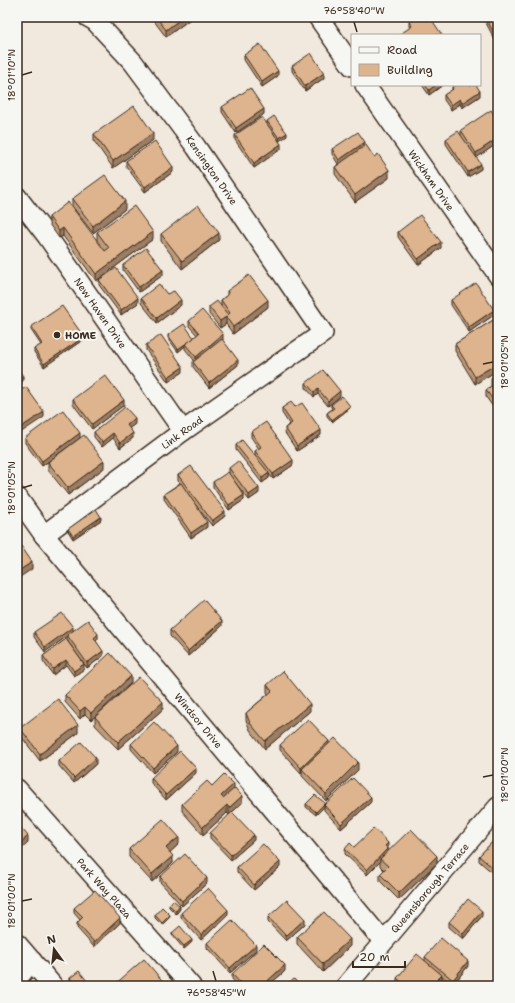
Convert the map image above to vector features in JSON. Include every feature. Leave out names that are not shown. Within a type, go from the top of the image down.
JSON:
[{"type":"street","name":"Kensington Drive","points":[[88,17],[95,21],[133,62],[196,147],[323,333]]},
{"type":"street","points":[[318,17],[351,65]]},
{"type":"street","name":"Wickham Drive","points":[[366,86],[498,275]]},
{"type":"street","name":"New Haven Drive","points":[[17,196],[47,236],[183,431]]},
{"type":"street","name":"Link Road","points":[[44,535],[183,431],[323,333]]},
{"type":"street","name":"Windsor Drive","points":[[17,497],[44,535],[383,941]]},
{"type":"street","name":"Park Way Plaza","points":[[17,789],[192,986]]},
{"type":"street","name":"Queensborough Terrace","points":[[346,986],[498,807]]},
{"type":"street","points":[[17,944],[53,986]]},
{"type":"street","points":[[17,979],[32,961]]},
{"type":"building","points":[[156,17],[183,17],[166,30]]},
{"type":"building","points":[[417,17],[430,17],[441,34],[400,34],[412,26],[409,22]]},
{"type":"building","points":[[498,17],[498,41],[486,18]]},
{"type":"building","points":[[260,44],[278,71],[262,82],[244,55]]},
{"type":"building","points":[[311,53],[324,73],[305,86],[292,66]]},
{"type":"building","points":[[426,86],[435,86],[429,90]]},
{"type":"building","points":[[477,86],[480,91],[462,103],[460,99],[451,105],[444,95],[453,89],[452,87]]},
{"type":"building","points":[[250,88],[264,109],[236,128],[222,107]]},
{"type":"building","points":[[134,106],[153,133],[113,161],[94,134]]},
{"type":"building","points":[[491,110],[498,120],[498,138],[476,153],[461,130]]},
{"type":"building","points":[[274,116],[287,133],[279,138],[267,121]]},
{"type":"building","points":[[262,117],[281,144],[254,163],[235,135]]},
{"type":"building","points":[[458,131],[481,164],[468,172],[446,139]]},
{"type":"building","points":[[358,132],[365,142],[339,160],[332,149]]},
{"type":"building","points":[[155,141],[173,167],[145,187],[126,161]]},
{"type":"building","points":[[366,145],[374,157],[378,154],[389,170],[355,195],[335,167]]},
{"type":"building","points":[[105,175],[125,201],[93,226],[72,199]]},
{"type":"building","points":[[68,202],[105,251],[109,248],[97,232],[134,206],[153,232],[96,274],[63,228],[59,231],[49,217]]},
{"type":"building","points":[[198,205],[219,233],[182,261],[161,234]]},
{"type":"building","points":[[420,215],[441,242],[418,259],[398,232]]},
{"type":"building","points":[[146,248],[163,270],[139,287],[123,265]]},
{"type":"building","points":[[116,268],[138,298],[121,310],[99,280]]},
{"type":"building","points":[[249,275],[268,300],[233,327],[226,317],[220,321],[209,307],[217,301],[228,315],[230,313],[221,300],[229,294],[227,291]]},
{"type":"building","points":[[476,283],[494,310],[469,327],[451,300]]},
{"type":"building","points":[[159,284],[167,294],[174,291],[181,300],[157,318],[141,298]]},
{"type":"building","name":"HOME","points":[[62,306],[84,337],[44,364],[34,349],[42,344],[31,327]]},
{"type":"building","points":[[202,310],[223,334],[196,357],[185,344],[199,333],[189,321]]},
{"type":"building","points":[[498,317],[498,363],[475,377],[455,344]]},
{"type":"building","points":[[184,324],[194,338],[178,349],[168,335]]},
{"type":"building","points":[[161,335],[183,367],[168,377],[146,345]]},
{"type":"building","points":[[222,339],[238,360],[209,383],[193,362]]},
{"type":"building","points":[[17,368],[23,376],[17,381]]},
{"type":"building","points":[[323,370],[340,391],[328,401],[318,389],[314,392],[306,383]]},
{"type":"building","points":[[498,373],[498,407],[486,390],[495,384],[491,378]]},
{"type":"building","points":[[105,375],[124,400],[92,424],[73,399]]},
{"type":"building","points":[[26,387],[44,412],[17,430],[17,393]]},
{"type":"building","points":[[342,396],[350,406],[332,420],[327,413],[334,408],[331,405]]},
{"type":"building","points":[[291,402],[295,407],[302,403],[321,430],[297,446],[285,428],[292,423],[282,408]]},
{"type":"building","points":[[125,407],[135,418],[127,425],[133,433],[120,443],[113,433],[102,442],[94,432]]},
{"type":"building","points":[[63,410],[80,433],[42,461],[25,438]]},
{"type":"building","points":[[266,422],[293,460],[273,474],[255,451],[261,447],[251,432]]},
{"type":"building","points":[[84,435],[104,461],[68,488],[48,462]]},
{"type":"building","points":[[242,440],[269,473],[262,478],[236,445]]},
{"type":"building","points":[[238,461],[259,488],[249,495],[229,468]]},
{"type":"building","points":[[191,466],[225,511],[212,521],[178,475]]},
{"type":"building","points":[[228,472],[244,495],[229,505],[213,482]]},
{"type":"building","points":[[181,483],[207,522],[191,533],[164,494]]},
{"type":"building","points":[[96,509],[101,517],[73,536],[68,529]]},
{"type":"building","points":[[17,540],[32,562],[17,572]]},
{"type":"building","points":[[204,600],[222,621],[188,651],[170,630]]},
{"type":"building","points":[[62,613],[73,627],[45,647],[34,632]]},
{"type":"building","points":[[88,620],[98,634],[94,638],[103,651],[87,663],[67,635]]},
{"type":"building","points":[[66,639],[84,664],[74,671],[66,660],[53,669],[43,656]]},
{"type":"building","points":[[110,653],[131,676],[91,713],[85,707],[80,711],[65,695]]},
{"type":"building","points":[[283,671],[310,704],[265,741],[250,723],[246,713],[272,691],[267,685]]},
{"type":"building","points":[[139,677],[163,702],[118,742],[95,717]]},
{"type":"building","points":[[58,699],[78,725],[40,754],[20,728]]},
{"type":"building","points":[[308,719],[329,741],[301,768],[280,745]]},
{"type":"building","points":[[154,722],[177,746],[153,768],[131,744]]},
{"type":"building","points":[[335,738],[358,762],[326,794],[302,769]]},
{"type":"building","points":[[81,742],[96,758],[74,778],[59,761]]},
{"type":"building","points":[[180,751],[196,768],[166,795],[151,778]]},
{"type":"building","points":[[224,774],[234,784],[221,796],[223,798],[235,788],[242,796],[229,808],[227,805],[203,827],[182,804],[207,781],[212,786]]},
{"type":"building","points":[[353,778],[371,797],[341,824],[324,805]]},
{"type":"building","points":[[315,795],[325,803],[316,812],[306,804]]},
{"type":"building","points":[[232,812],[254,835],[231,855],[210,833]]},
{"type":"building","points":[[163,819],[179,837],[166,848],[173,856],[152,874],[129,849]]},
{"type":"building","points":[[17,823],[28,836],[17,846]]},
{"type":"building","points":[[374,828],[388,843],[385,846],[388,848],[367,870],[345,849],[350,843],[354,847]]},
{"type":"building","points":[[411,829],[437,856],[399,893],[380,874],[388,866],[380,859]]},
{"type":"building","points":[[498,836],[498,867],[495,870],[479,856]]},
{"type":"building","points":[[263,844],[280,862],[254,885],[237,867]]},
{"type":"building","points":[[185,854],[207,878],[182,901],[160,877]]},
{"type":"building","points":[[208,888],[228,910],[201,935],[181,913]]},
{"type":"building","points":[[95,890],[120,918],[94,942],[77,923],[83,917],[74,908]]},
{"type":"building","points":[[468,899],[482,911],[463,934],[449,922]]},
{"type":"building","points":[[173,900],[180,906],[176,911],[169,905]]},
{"type":"building","points":[[287,900],[305,919],[286,936],[268,917]]},
{"type":"building","points":[[162,907],[170,915],[162,923],[155,915]]},
{"type":"building","points":[[324,912],[350,939],[323,964],[297,937]]},
{"type":"building","points":[[232,920],[256,945],[230,968],[207,943]]},
{"type":"building","points":[[180,926],[192,940],[184,946],[172,933]]},
{"type":"building","points":[[441,938],[468,961],[453,980],[425,957]]},
{"type":"building","points":[[264,944],[285,965],[262,986],[243,986],[232,974]]},
{"type":"building","points":[[417,954],[442,975],[438,979],[446,986],[406,986],[397,978]]},
{"type":"building","points":[[144,959],[166,985],[113,986]]},
{"type":"building","points":[[79,971],[88,982],[83,986],[76,986],[70,978]]},
{"type":"building","points":[[294,979],[300,986],[286,986]]},
{"type":"building","points":[[23,982],[25,986],[18,986]]},
{"type":"place","name":"HOME","points":[[57,335]]}]
